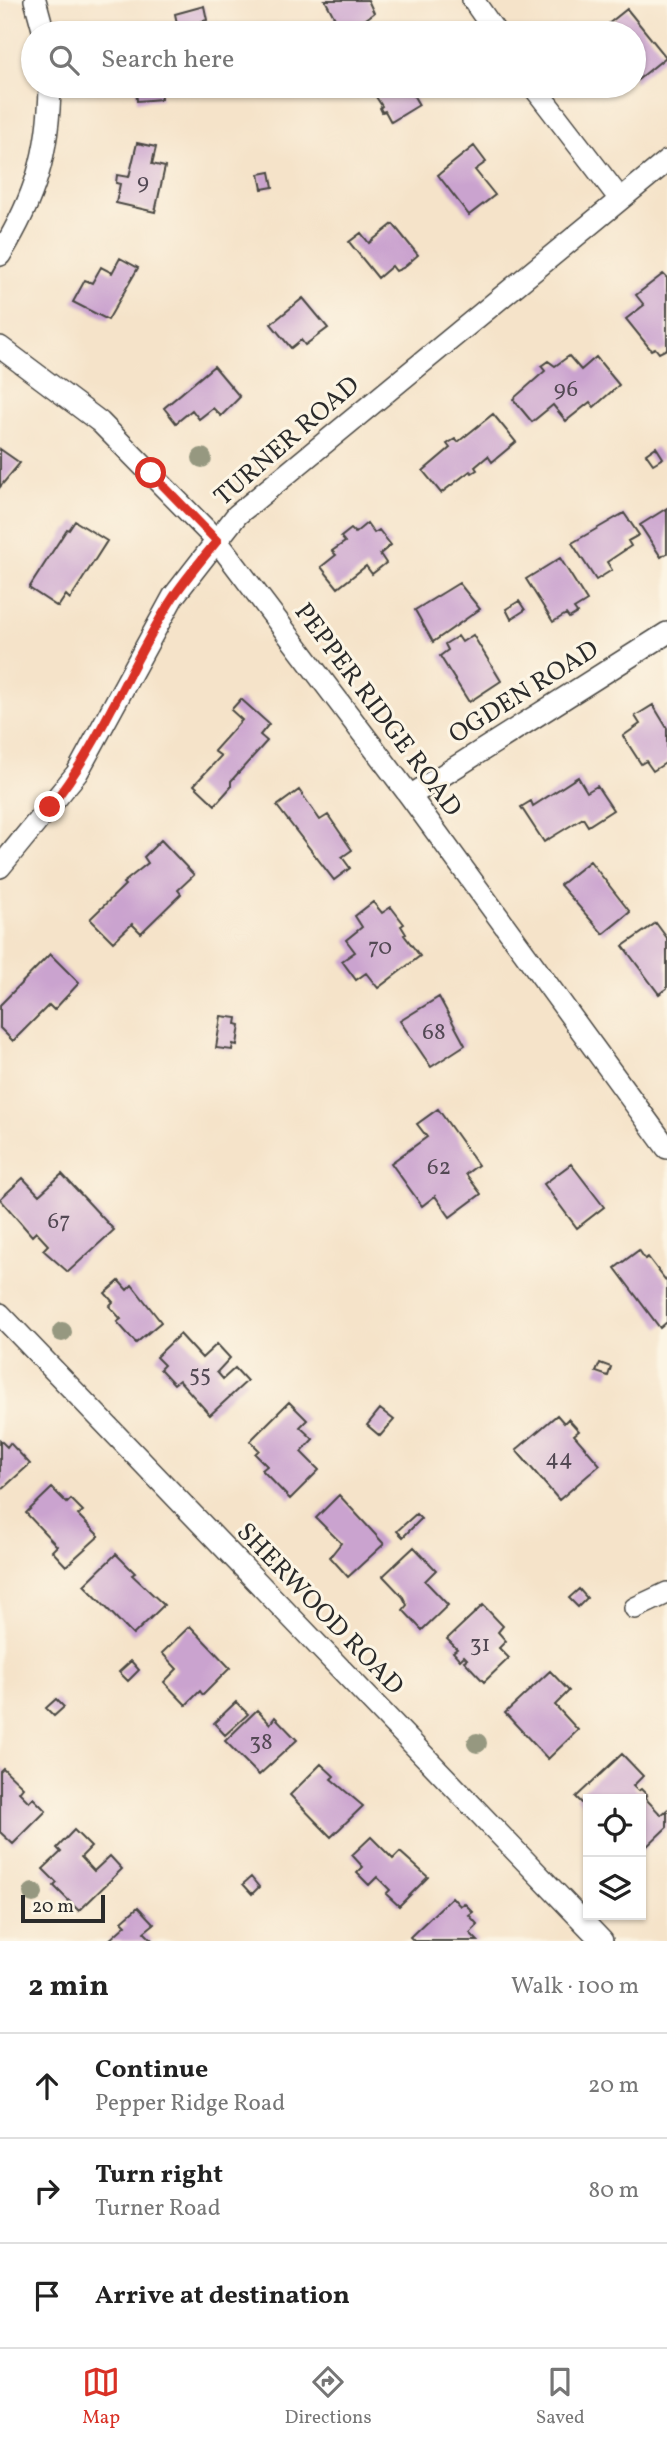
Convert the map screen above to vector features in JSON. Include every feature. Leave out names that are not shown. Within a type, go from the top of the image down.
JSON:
[{"type":"street","points":[[35,0],[41,21]]},
{"type":"street","points":[[473,0],[488,21]]},
{"type":"street","points":[[0,255],[39,177],[45,154],[49,98]]},
{"type":"street","points":[[542,98],[620,199]]},
{"type":"street","name":"TURNER ROAD","points":[[0,867],[77,773],[173,597],[237,515],[667,161]]},
{"type":"street","name":"PEPPER RIDGE ROAD","points":[[0,347],[100,422],[217,541],[660,1125],[667,1148]]},
{"type":"street","name":"OGDEN ROAD","points":[[410,796],[667,633]]},
{"type":"street","name":"SHERWOOD ROAD","points":[[0,1314],[602,1941]]},
{"type":"street","points":[[635,1608],[667,1593]]},
{"type":"building","points":[[325,0],[368,0],[374,13],[363,21],[336,21]]},
{"type":"building","points":[[204,6],[207,20],[176,21],[175,14]]},
{"type":"building","points":[[627,9],[637,21],[612,21]]},
{"type":"building","points":[[646,32],[666,57],[646,73]]},
{"type":"building","points":[[137,98],[161,98],[161,99],[137,101]]},
{"type":"building","points":[[377,98],[415,98],[419,105],[391,122],[385,111],[382,112]]},
{"type":"building","points":[[137,143],[156,147],[152,164],[165,167],[155,212],[116,203],[120,184],[116,183],[117,175],[129,177]]},
{"type":"building","points":[[474,146],[486,162],[475,170],[495,195],[469,215],[438,175]]},
{"type":"building","points":[[270,172],[273,187],[262,189],[259,174]]},
{"type":"building","points":[[393,224],[418,255],[403,268],[396,271],[392,266],[378,278],[349,242],[361,233],[369,243]]},
{"type":"building","points":[[120,258],[138,268],[108,320],[73,302],[85,280],[92,283],[101,267],[112,273]]},
{"type":"building","points":[[663,274],[667,278],[667,349],[659,353],[655,348],[651,350],[626,319],[644,305],[636,295]]},
{"type":"building","points":[[303,298],[328,328],[305,345],[301,340],[291,348],[271,324]]},
{"type":"building","points":[[569,356],[581,370],[596,357],[619,385],[594,407],[590,402],[566,421],[553,405],[532,422],[513,399],[545,371],[541,366],[548,361],[555,366]]},
{"type":"building","points":[[214,366],[240,397],[221,416],[213,408],[199,419],[192,410],[176,423],[164,408]]},
{"type":"building","points":[[493,414],[516,442],[492,462],[488,456],[475,467],[477,470],[472,473],[470,471],[441,493],[423,471],[450,448],[447,444],[455,439],[458,442]]},
{"type":"building","points":[[656,447],[663,458],[653,464],[646,454]]},
{"type":"building","points":[[0,449],[20,463],[0,487]]},
{"type":"building","points":[[667,508],[667,553],[661,557],[640,525]]},
{"type":"building","points":[[624,513],[639,535],[628,541],[631,546],[607,562],[612,570],[596,580],[572,543]]},
{"type":"building","points":[[75,521],[107,541],[70,599],[66,595],[58,607],[29,588]]},
{"type":"building","points":[[367,523],[374,533],[379,530],[391,545],[380,554],[386,563],[372,574],[366,566],[338,588],[321,567],[336,555],[332,551],[345,542],[341,537],[351,529],[355,533]]},
{"type":"building","points":[[560,558],[587,601],[574,609],[577,613],[569,618],[566,614],[553,622],[526,579]]},
{"type":"building","points":[[459,583],[480,609],[433,642],[415,610]]},
{"type":"building","points":[[519,601],[525,610],[511,619],[506,609]]},
{"type":"building","points":[[473,635],[501,681],[469,702],[440,656],[448,650],[445,644],[458,636],[462,642]]},
{"type":"building","points":[[241,699],[269,724],[260,735],[267,741],[231,781],[231,787],[215,805],[194,785],[221,756],[214,751],[242,720],[231,710]]},
{"type":"building","points":[[653,705],[667,728],[667,762],[653,771],[646,761],[641,764],[623,736],[640,724],[635,716]]},
{"type":"building","points":[[578,777],[587,792],[597,786],[613,810],[588,826],[583,818],[544,842],[521,807],[531,801],[533,806]]},
{"type":"building","points":[[299,790],[320,820],[328,815],[352,850],[342,857],[350,868],[334,880],[277,806]]},
{"type":"building","points":[[161,840],[194,875],[178,890],[181,894],[141,933],[132,924],[113,942],[90,919],[125,885],[123,883],[148,863],[144,857]]},
{"type":"building","points":[[590,861],[630,912],[603,934],[560,885]]},
{"type":"building","points":[[373,902],[382,913],[391,907],[404,924],[401,926],[406,934],[404,935],[420,956],[378,988],[366,973],[356,980],[342,961],[355,952],[346,940],[362,927],[355,916]]},
{"type":"building","points":[[656,923],[667,938],[667,988],[659,994],[623,946]]},
{"type":"building","points":[[50,954],[79,983],[54,1010],[49,1005],[13,1041],[0,1028],[0,1005]]},
{"type":"building","points":[[439,997],[465,1045],[431,1067],[400,1021]]},
{"type":"building","points":[[221,1016],[237,1018],[236,1024],[240,1025],[237,1045],[233,1044],[232,1050],[216,1048]]},
{"type":"building","points":[[438,1109],[478,1165],[466,1174],[481,1194],[450,1217],[435,1196],[422,1206],[391,1163],[427,1137],[417,1124]]},
{"type":"building","points":[[571,1164],[604,1207],[577,1228],[544,1184]]},
{"type":"building","points":[[62,1174],[114,1230],[68,1272],[43,1250],[48,1245],[36,1232],[32,1236],[0,1199],[23,1178],[39,1195]]},
{"type":"building","points":[[639,1250],[645,1259],[648,1257],[667,1282],[667,1322],[660,1328],[615,1268]]},
{"type":"building","points":[[119,1281],[127,1290],[132,1285],[161,1322],[136,1343],[117,1322],[121,1319],[109,1306],[113,1302],[105,1293]]},
{"type":"building","points":[[180,1334],[202,1358],[217,1344],[230,1358],[217,1372],[223,1379],[235,1368],[247,1381],[210,1415],[179,1380],[174,1384],[160,1369],[164,1365],[156,1357]]},
{"type":"building","points":[[600,1363],[611,1367],[608,1376],[596,1372]]},
{"type":"building","points":[[289,1402],[307,1420],[300,1427],[313,1439],[301,1452],[319,1470],[290,1499],[262,1470],[267,1466],[255,1454],[259,1450],[250,1441]]},
{"type":"building","points":[[380,1409],[394,1420],[380,1436],[367,1425]]},
{"type":"building","points":[[557,1415],[564,1423],[568,1419],[579,1431],[574,1435],[600,1465],[559,1500],[516,1450]]},
{"type":"building","points":[[0,1440],[7,1447],[10,1443],[30,1464],[0,1491]]},
{"type":"building","points":[[52,1488],[67,1503],[71,1499],[83,1511],[78,1515],[99,1536],[66,1566],[52,1551],[57,1546],[26,1513]]},
{"type":"building","points":[[339,1495],[384,1544],[348,1577],[330,1557],[341,1543],[316,1518]]},
{"type":"building","points":[[416,1514],[421,1519],[403,1537],[397,1531]]},
{"type":"building","points":[[414,1547],[436,1570],[425,1581],[448,1605],[422,1630],[403,1610],[407,1605],[403,1597],[383,1576]]},
{"type":"building","points":[[116,1554],[135,1573],[132,1575],[164,1605],[133,1635],[84,1585]]},
{"type":"building","points":[[579,1589],[587,1598],[578,1607],[569,1598]]},
{"type":"building","points":[[483,1605],[503,1626],[498,1632],[506,1641],[499,1648],[509,1658],[484,1682],[464,1661],[467,1659],[464,1656],[460,1660],[453,1652],[457,1649],[447,1639]]},
{"type":"building","points":[[190,1626],[230,1668],[203,1695],[200,1691],[186,1705],[164,1682],[177,1669],[162,1653]]},
{"type":"building","points":[[131,1661],[139,1670],[128,1681],[119,1672]]},
{"type":"building","points":[[550,1671],[569,1691],[555,1705],[578,1730],[548,1759],[505,1713]]},
{"type":"building","points":[[56,1699],[64,1707],[54,1716],[46,1708]]},
{"type":"building","points":[[236,1702],[248,1714],[225,1735],[214,1723]]},
{"type":"building","points":[[257,1710],[270,1724],[275,1717],[297,1740],[259,1775],[225,1741]]},
{"type":"building","points":[[622,1754],[643,1776],[633,1786],[646,1794],[583,1794],[583,1804],[576,1797]]},
{"type":"building","points":[[321,1764],[334,1776],[331,1779],[363,1806],[331,1837],[290,1795]]},
{"type":"building","points":[[3,1768],[23,1787],[19,1792],[29,1802],[33,1798],[46,1811],[13,1844],[0,1832],[0,1771]]},
{"type":"building","points":[[646,1799],[661,1815],[667,1810],[667,1827],[646,1847]]},
{"type":"building","points":[[74,1830],[91,1847],[81,1857],[94,1871],[110,1856],[122,1869],[79,1911],[54,1886],[57,1883],[43,1869],[61,1852],[57,1848]]},
{"type":"building","points":[[371,1837],[393,1859],[400,1852],[428,1877],[399,1906],[386,1894],[390,1890],[377,1877],[369,1885],[357,1873],[363,1867],[352,1855]]},
{"type":"building","points":[[251,1877],[259,1887],[252,1894],[243,1884]]},
{"type":"building","points":[[452,1897],[460,1906],[464,1903],[473,1912],[469,1915],[478,1925],[470,1933],[478,1941],[414,1941],[410,1937]]},
{"type":"building","points":[[138,1907],[154,1924],[144,1932],[153,1941],[108,1941],[126,1925],[122,1921]]},
{"type":"route","points":[[50,807],[77,773],[106,724],[173,597],[217,541],[151,473]]}]
